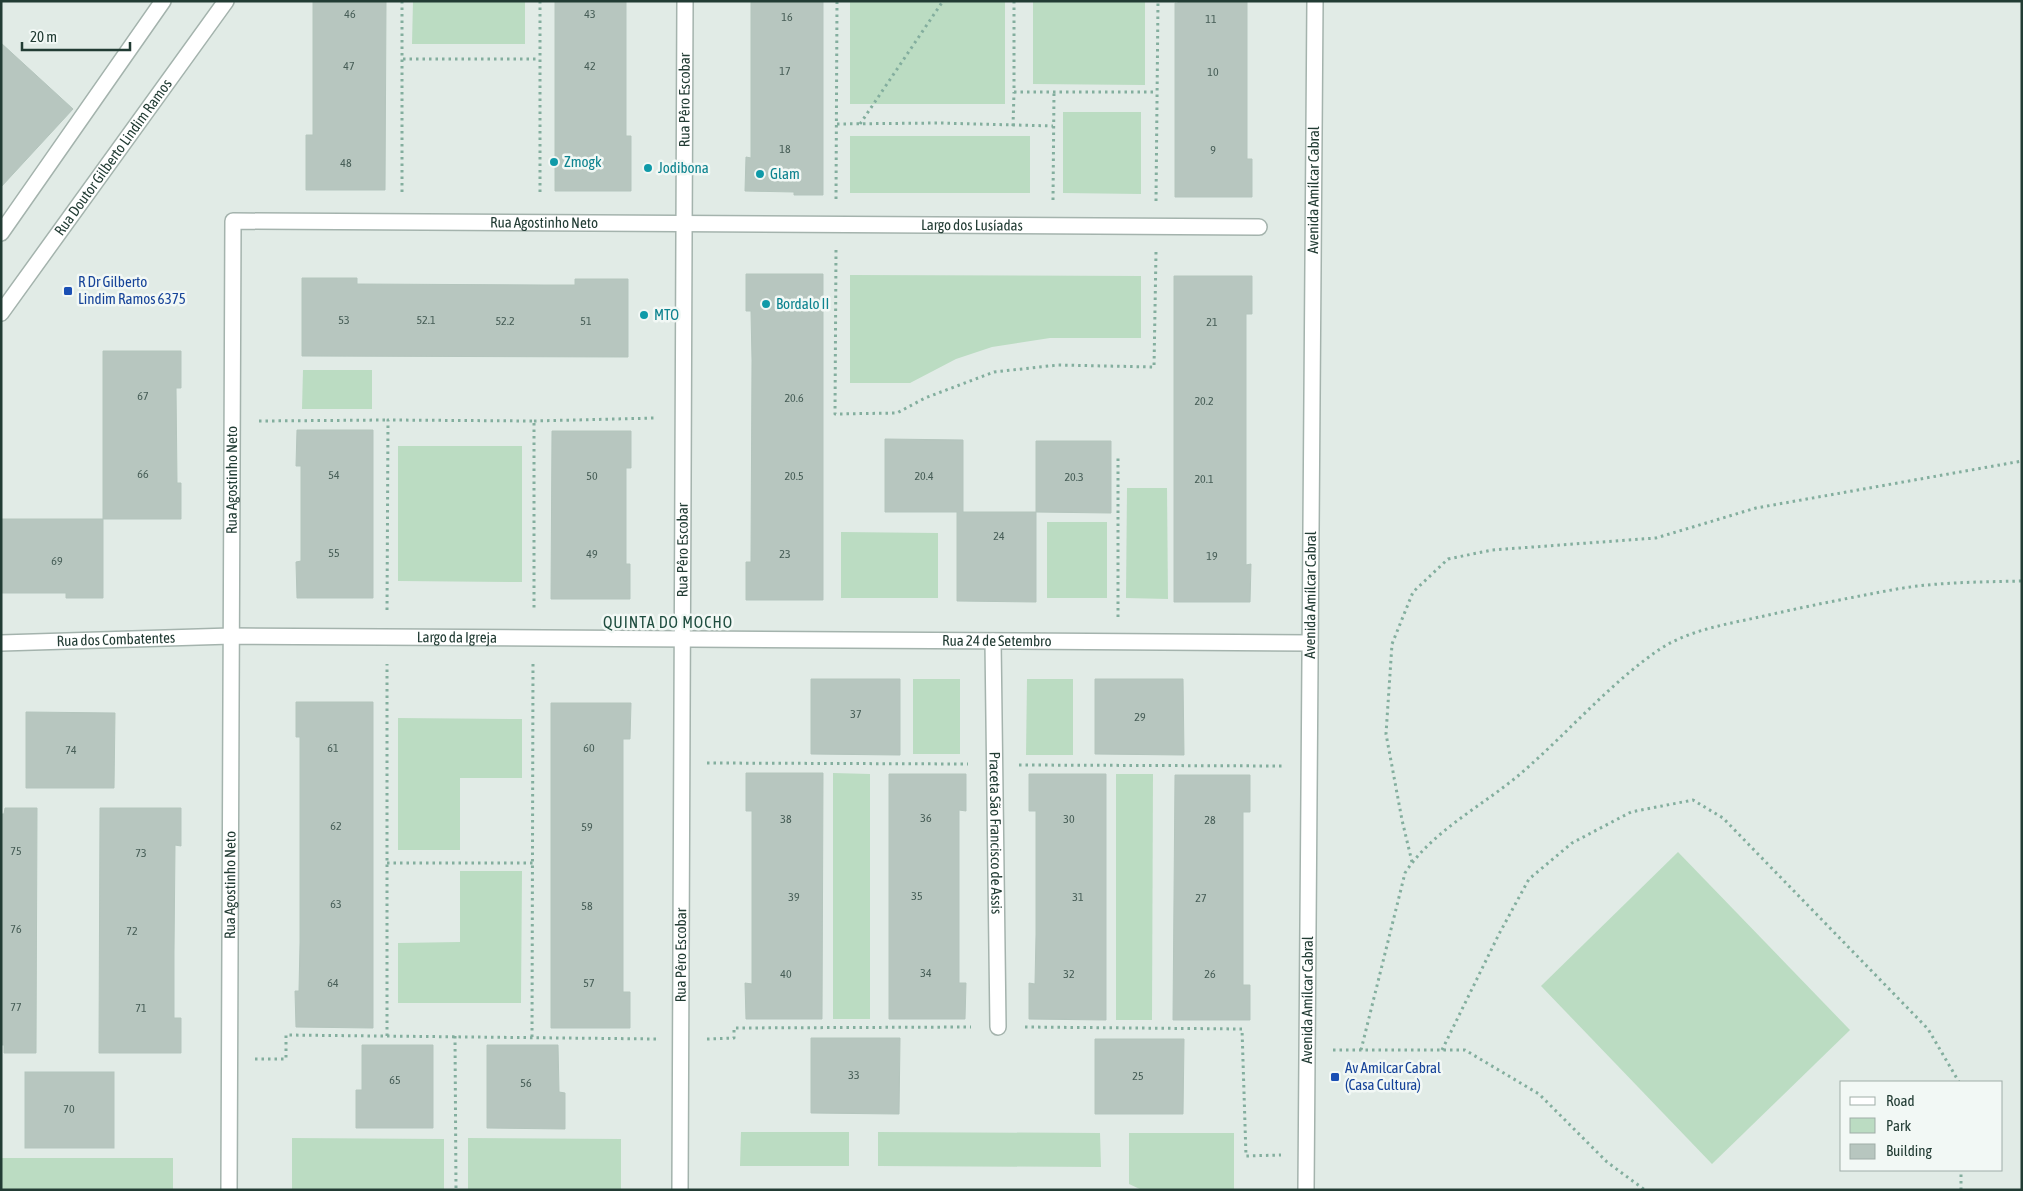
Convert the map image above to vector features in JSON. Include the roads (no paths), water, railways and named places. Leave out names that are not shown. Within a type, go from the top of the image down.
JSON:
[{"type":"street","points":[[1,233],[163,1]]},
{"type":"street","name":"Rua Doutor Gilberto Lindim Ramos","points":[[1,313],[226,1]]},
{"type":"street","name":"Rua Pêro Escobar","points":[[680,1190],[685,1]]},
{"type":"street","name":"Avenida Amílcar Cabral","points":[[1306,1190],[1314,1]]},
{"type":"street","name":"Rua Agostinho Neto","points":[[229,1190],[233,220],[685,222]]},
{"type":"street","name":"Largo dos Lusíadas","points":[[685,222],[1259,227]]},
{"type":"street","name":"Largo da Igreja","points":[[231,636],[683,639]]},
{"type":"street","name":"Rua dos Combatentes","points":[[1,643],[231,636]]},
{"type":"street","name":"Rua 24 de Setembro","points":[[683,639],[1310,643]]},
{"type":"street","name":"Praceta São Francisco de Assis","points":[[993,641],[998,1027]]},
{"type":"place","name":"Zmogk","points":[[554,162]]},
{"type":"place","name":"Jodibona","points":[[648,168]]},
{"type":"place","name":"Glam","points":[[760,174]]},
{"type":"place","name":"R Dr Gilberto Lindim Ramos 6375","points":[[68,291]]},
{"type":"place","name":"Bordalo II","points":[[766,304]]},
{"type":"place","name":"MTO","points":[[644,315]]},
{"type":"place","name":"Av Amilcar Cabral (Casa Cultura)","points":[[1335,1077]]},
{"type":"district","name":"QUINTA DO MOCHO","points":[[668,622]]}]
